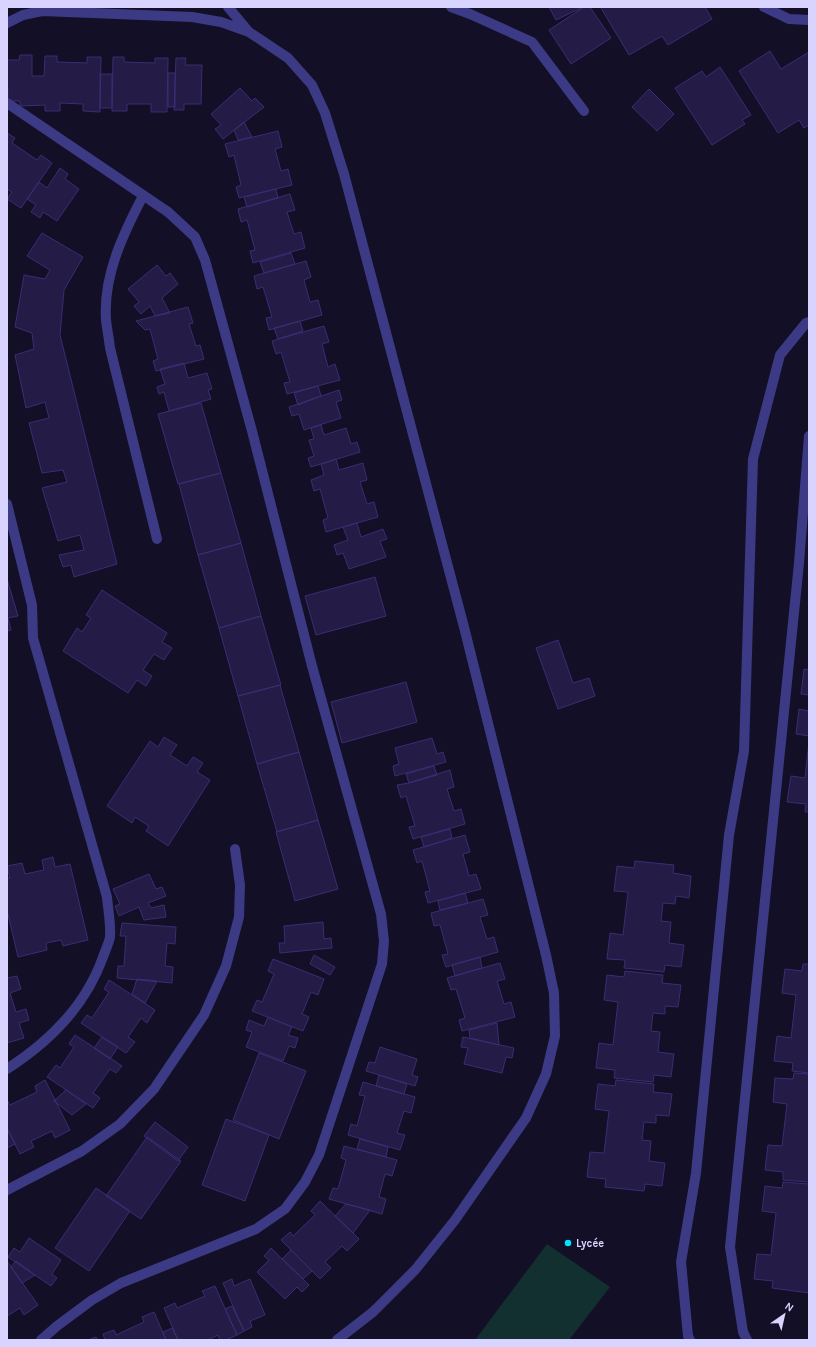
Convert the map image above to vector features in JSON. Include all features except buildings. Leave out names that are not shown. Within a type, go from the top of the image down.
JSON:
[{"type":"street","points":[[228,7],[249,32]]},
{"type":"street","points":[[451,7],[532,42],[584,112]]},
{"type":"street","points":[[764,7],[788,19],[809,20]]},
{"type":"street","points":[[7,23],[22,15],[42,11],[192,17],[221,22],[249,32],[288,58],[312,85],[325,113],[344,174],[464,627],[546,955],[554,993],[555,1036],[546,1074],[526,1118],[456,1220],[414,1270],[373,1312],[337,1340]]},
{"type":"street","points":[[7,103],[168,212],[195,237],[205,260],[252,431],[314,673],[381,914],[384,941],[382,964],[319,1155],[305,1182],[285,1208],[256,1229],[121,1283],[92,1300],[41,1340]]},
{"type":"street","points":[[143,196],[124,232],[112,266],[107,294],[106,319],[110,348],[157,539]]},
{"type":"street","points":[[690,1340],[688,1336],[681,1262],[696,1173],[729,835],[744,751],[753,459],[780,355],[806,323],[809,322]]},
{"type":"street","points":[[747,1340],[743,1332],[730,1247],[799,563],[809,436]]},
{"type":"street","points":[[7,504],[32,605],[33,638],[107,897],[110,937],[96,973],[82,999],[62,1025],[39,1046],[7,1069]]},
{"type":"street","points":[[7,1190],[82,1151],[120,1124],[154,1089],[204,1015],[226,966],[239,917],[240,885],[235,849]]},
{"type":"green space","points":[[547,1244],[610,1287],[569,1340],[475,1340]]},
{"type":"place","name":"Lycée","points":[[568,1243]]}]
